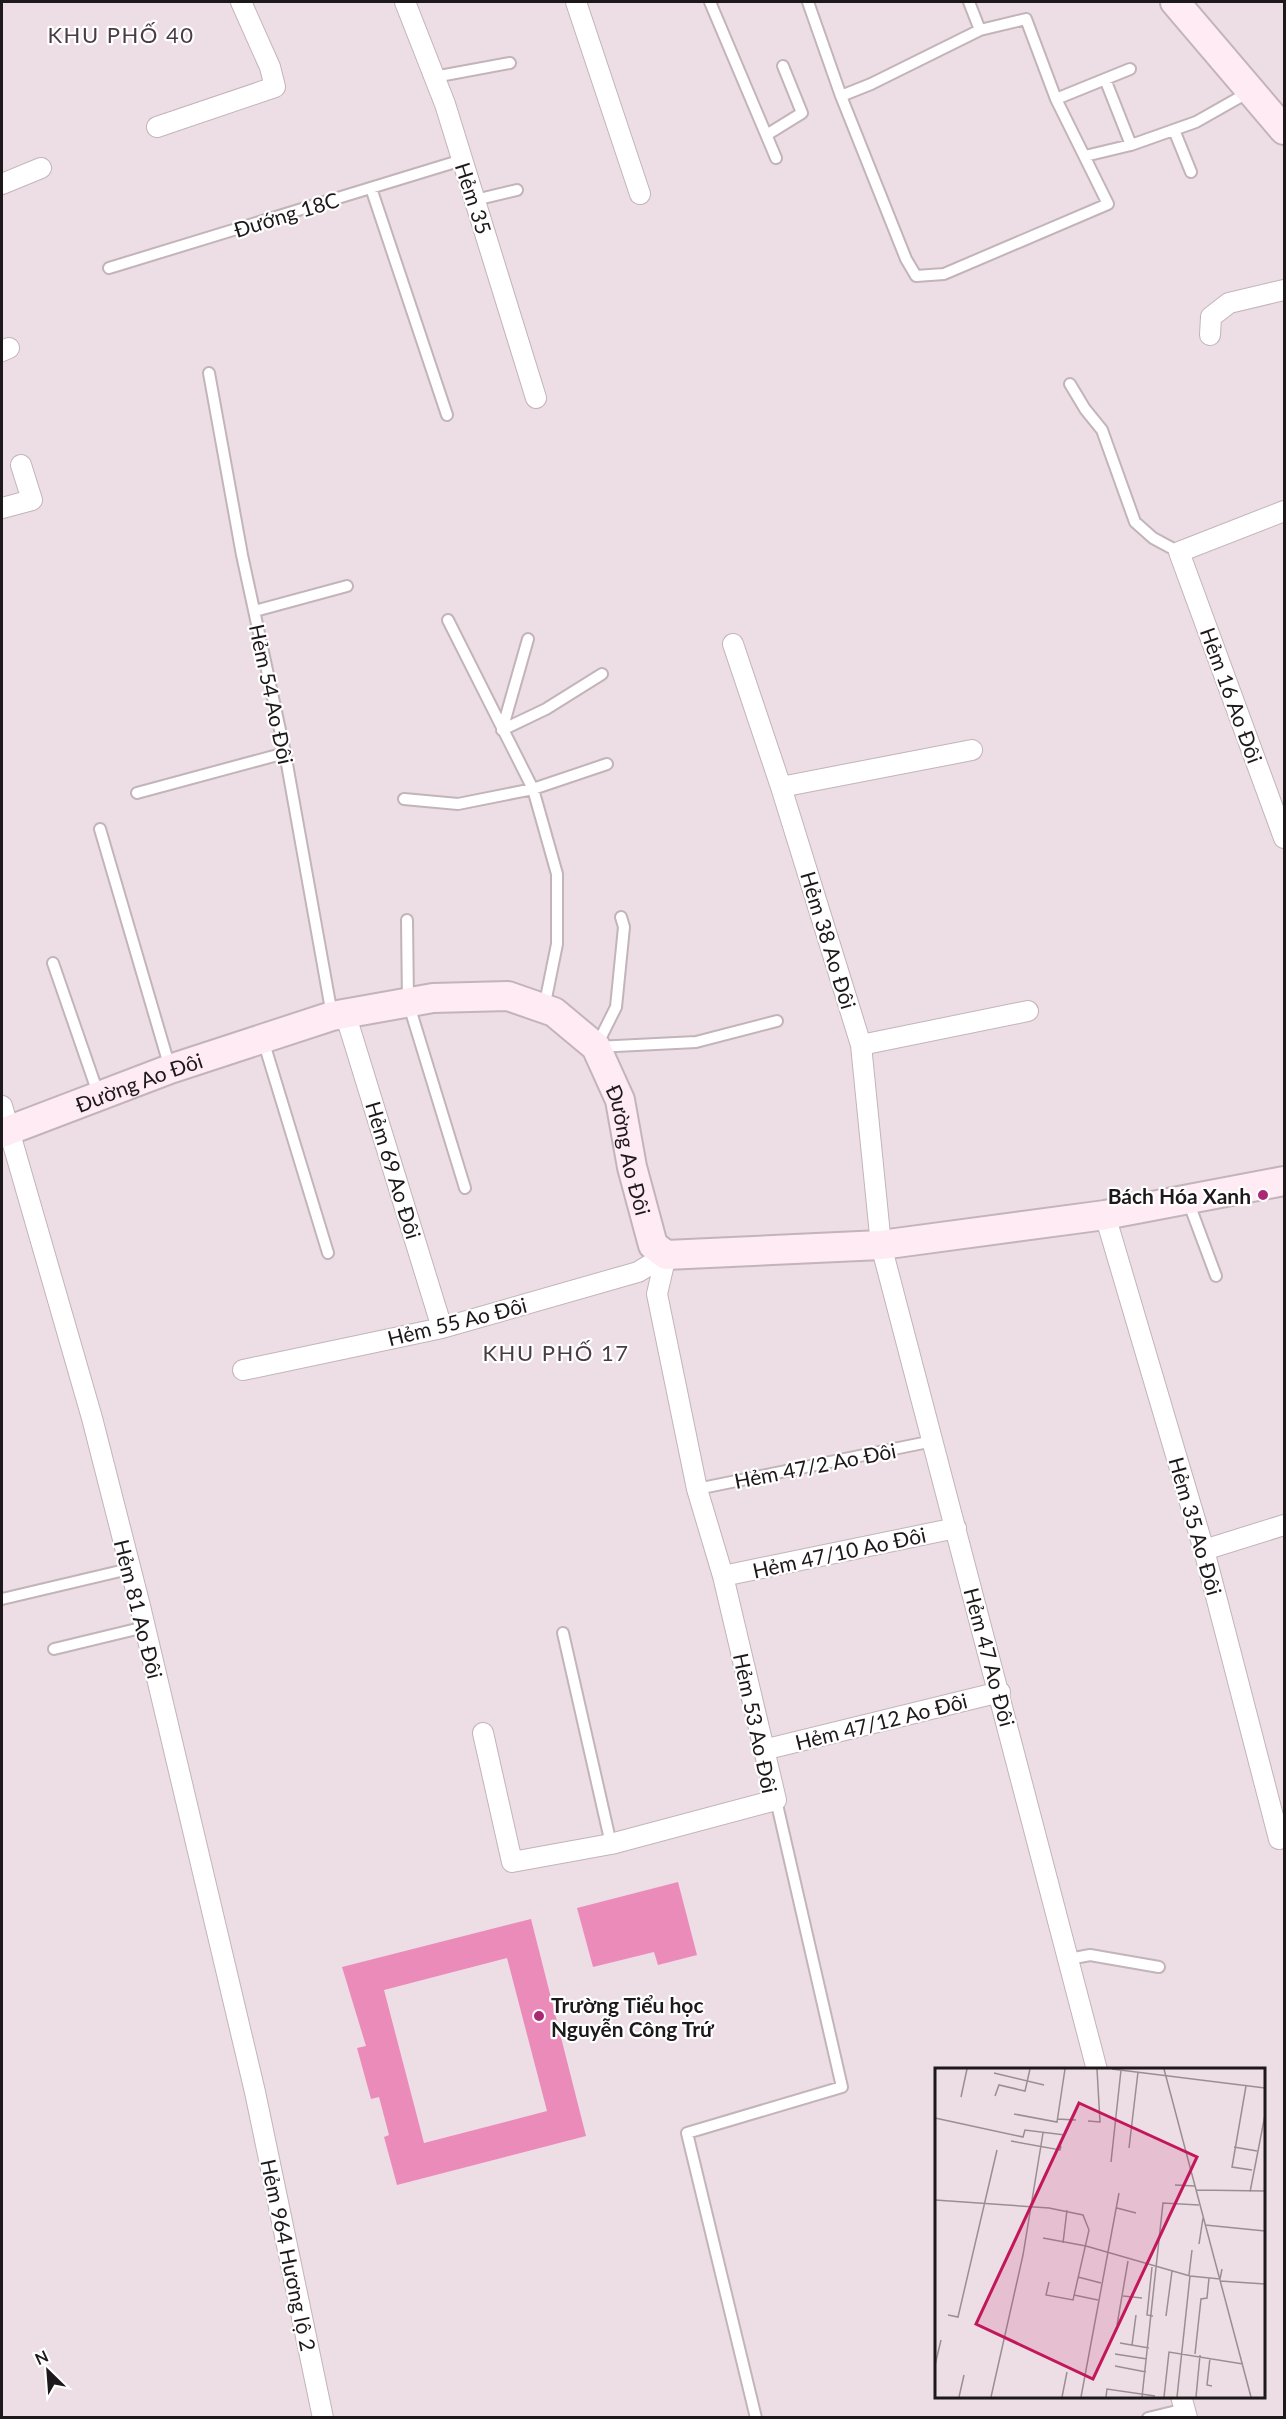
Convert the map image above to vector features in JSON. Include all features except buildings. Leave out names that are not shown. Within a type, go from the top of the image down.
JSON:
[{"type":"street","points":[[157,127],[275,87],[270,67],[241,2]]},
{"type":"street","name":"Hẻm 35","points":[[405,2],[434,77],[462,160],[536,398]]},
{"type":"street","points":[[576,2],[640,194]]},
{"type":"street","points":[[1175,2],[1284,128]]},
{"type":"street","points":[[2,184],[41,168]]},
{"type":"street","points":[[1210,335],[1211,317],[1229,303],[1284,290]]},
{"type":"street","points":[[2,508],[32,500],[21,465]]},
{"type":"street","points":[[1179,552],[1284,511]]},
{"type":"street","name":"Hẻm 16 Ao Đôi","points":[[1179,552],[1284,838]]},
{"type":"street","name":"Hẻm 38 Ao Đôi","points":[[733,644],[781,786],[861,1044],[881,1245]]},
{"type":"street","points":[[781,786],[972,750]]},
{"type":"street","name":"Đường Ao Đôi","points":[[4,1123],[99,1096],[170,1068],[338,1014],[433,998],[508,996],[554,1012],[596,1047],[620,1100],[632,1167],[653,1245],[666,1255]]},
{"type":"street","points":[[861,1044],[1028,1011]]},
{"type":"street","name":"Hẻm 69 Ao Đôi","points":[[338,1014],[442,1328]]},
{"type":"street","name":"Hẻm 81 Ao Đôi","points":[[4,1123],[92,1418],[145,1627],[255,2092]]},
{"type":"street","points":[[666,1255],[881,1245],[1105,1215],[1284,1181]]},
{"type":"street","name":"Hẻm 35 Ao Đôi","points":[[1105,1215],[1204,1550],[1279,1839]]},
{"type":"street","name":"Hẻm 47 Ao Đôi","points":[[881,1245],[1000,1692],[1096,2068]]},
{"type":"street","name":"Hẻm 55 Ao Đôi","points":[[243,1371],[442,1328],[638,1272],[666,1255]]},
{"type":"street","name":"Hẻm 53 Ao Đôi","points":[[483,1733],[512,1862],[611,1844],[776,1800],[723,1576],[697,1489],[657,1294],[666,1255]]},
{"type":"street","points":[[1204,1550],[1284,1525]]},
{"type":"street","name":"Hẻm 47/10 Ao Đôi","points":[[723,1576],[956,1528]]},
{"type":"street","name":"Hẻm 47/12 Ao Đôi","points":[[763,1750],[1000,1692]]},
{"type":"street","name":"Hẻm 964 Hương lộ 2","points":[[255,2092],[323,2418]]},
{"type":"lane","points":[[710,2],[768,134],[776,158]]},
{"type":"lane","points":[[808,2],[841,96],[906,259],[916,276],[944,274],[1108,204],[1056,99],[1026,19],[980,30],[871,84],[841,96]]},
{"type":"lane","points":[[969,2],[980,30]]},
{"type":"lane","points":[[434,77],[510,63]]},
{"type":"lane","points":[[768,134],[802,112],[783,66]]},
{"type":"lane","points":[[1056,99],[1130,69]]},
{"type":"lane","points":[[1106,79],[1131,145]]},
{"type":"lane","points":[[1085,156],[1131,145],[1196,122],[1251,91]]},
{"type":"lane","points":[[1174,130],[1191,172]]},
{"type":"lane","name":"Đướng 18C","points":[[109,268],[462,160]]},
{"type":"lane","points":[[371,188],[447,415]]},
{"type":"lane","points":[[475,200],[517,190]]},
{"type":"lane","name":"Hẻm 54 Ao Đôi","points":[[208,374],[338,1014]]},
{"type":"lane","points":[[1070,384],[1085,410],[1102,430],[1136,522],[1154,538],[1179,552]]},
{"type":"lane","points":[[255,611],[347,586]]},
{"type":"lane","points":[[448,620],[532,789],[557,874],[557,944],[544,1008]]},
{"type":"lane","points":[[502,730],[528,639]]},
{"type":"lane","points":[[502,730],[546,709],[602,674]]},
{"type":"lane","points":[[137,793],[285,753]]},
{"type":"lane","points":[[404,799],[458,804],[532,789],[607,764]]},
{"type":"lane","points":[[100,829],[170,1068]]},
{"type":"lane","points":[[621,916],[624,927],[616,1007],[596,1047],[696,1042],[777,1021]]},
{"type":"lane","points":[[407,920],[408,1002],[465,1188]]},
{"type":"lane","points":[[53,963],[99,1096]]},
{"type":"lane","points":[[262,1037],[328,1253]]},
{"type":"lane","points":[[1187,1198],[1216,1276]]},
{"type":"lane","name":"Hẻm 47/2 Ao Đôi","points":[[697,1489],[933,1441]]},
{"type":"lane","points":[[2,1599],[129,1569]]},
{"type":"lane","points":[[54,1648],[145,1627]]},
{"type":"lane","points":[[563,1633],[611,1844]]},
{"type":"lane","points":[[756,2418],[687,2133],[842,2087],[776,1800]]},
{"type":"lane","points":[[1069,1959],[1090,1955],[1159,1967]]},
{"type":"lane","points":[[1148,2418],[1184,2408]]},
{"type":"place","name":"Bách Hóa Xanh","points":[[1263,1195]]},
{"type":"place","name":"Trường Tiểu học Nguyễn Công Trứ","points":[[539,2016]]},
{"type":"district","name":"KHU PHỐ 40","points":[[121,34]]},
{"type":"district","name":"KHU PHỐ 17","points":[[556,1352]]}]
